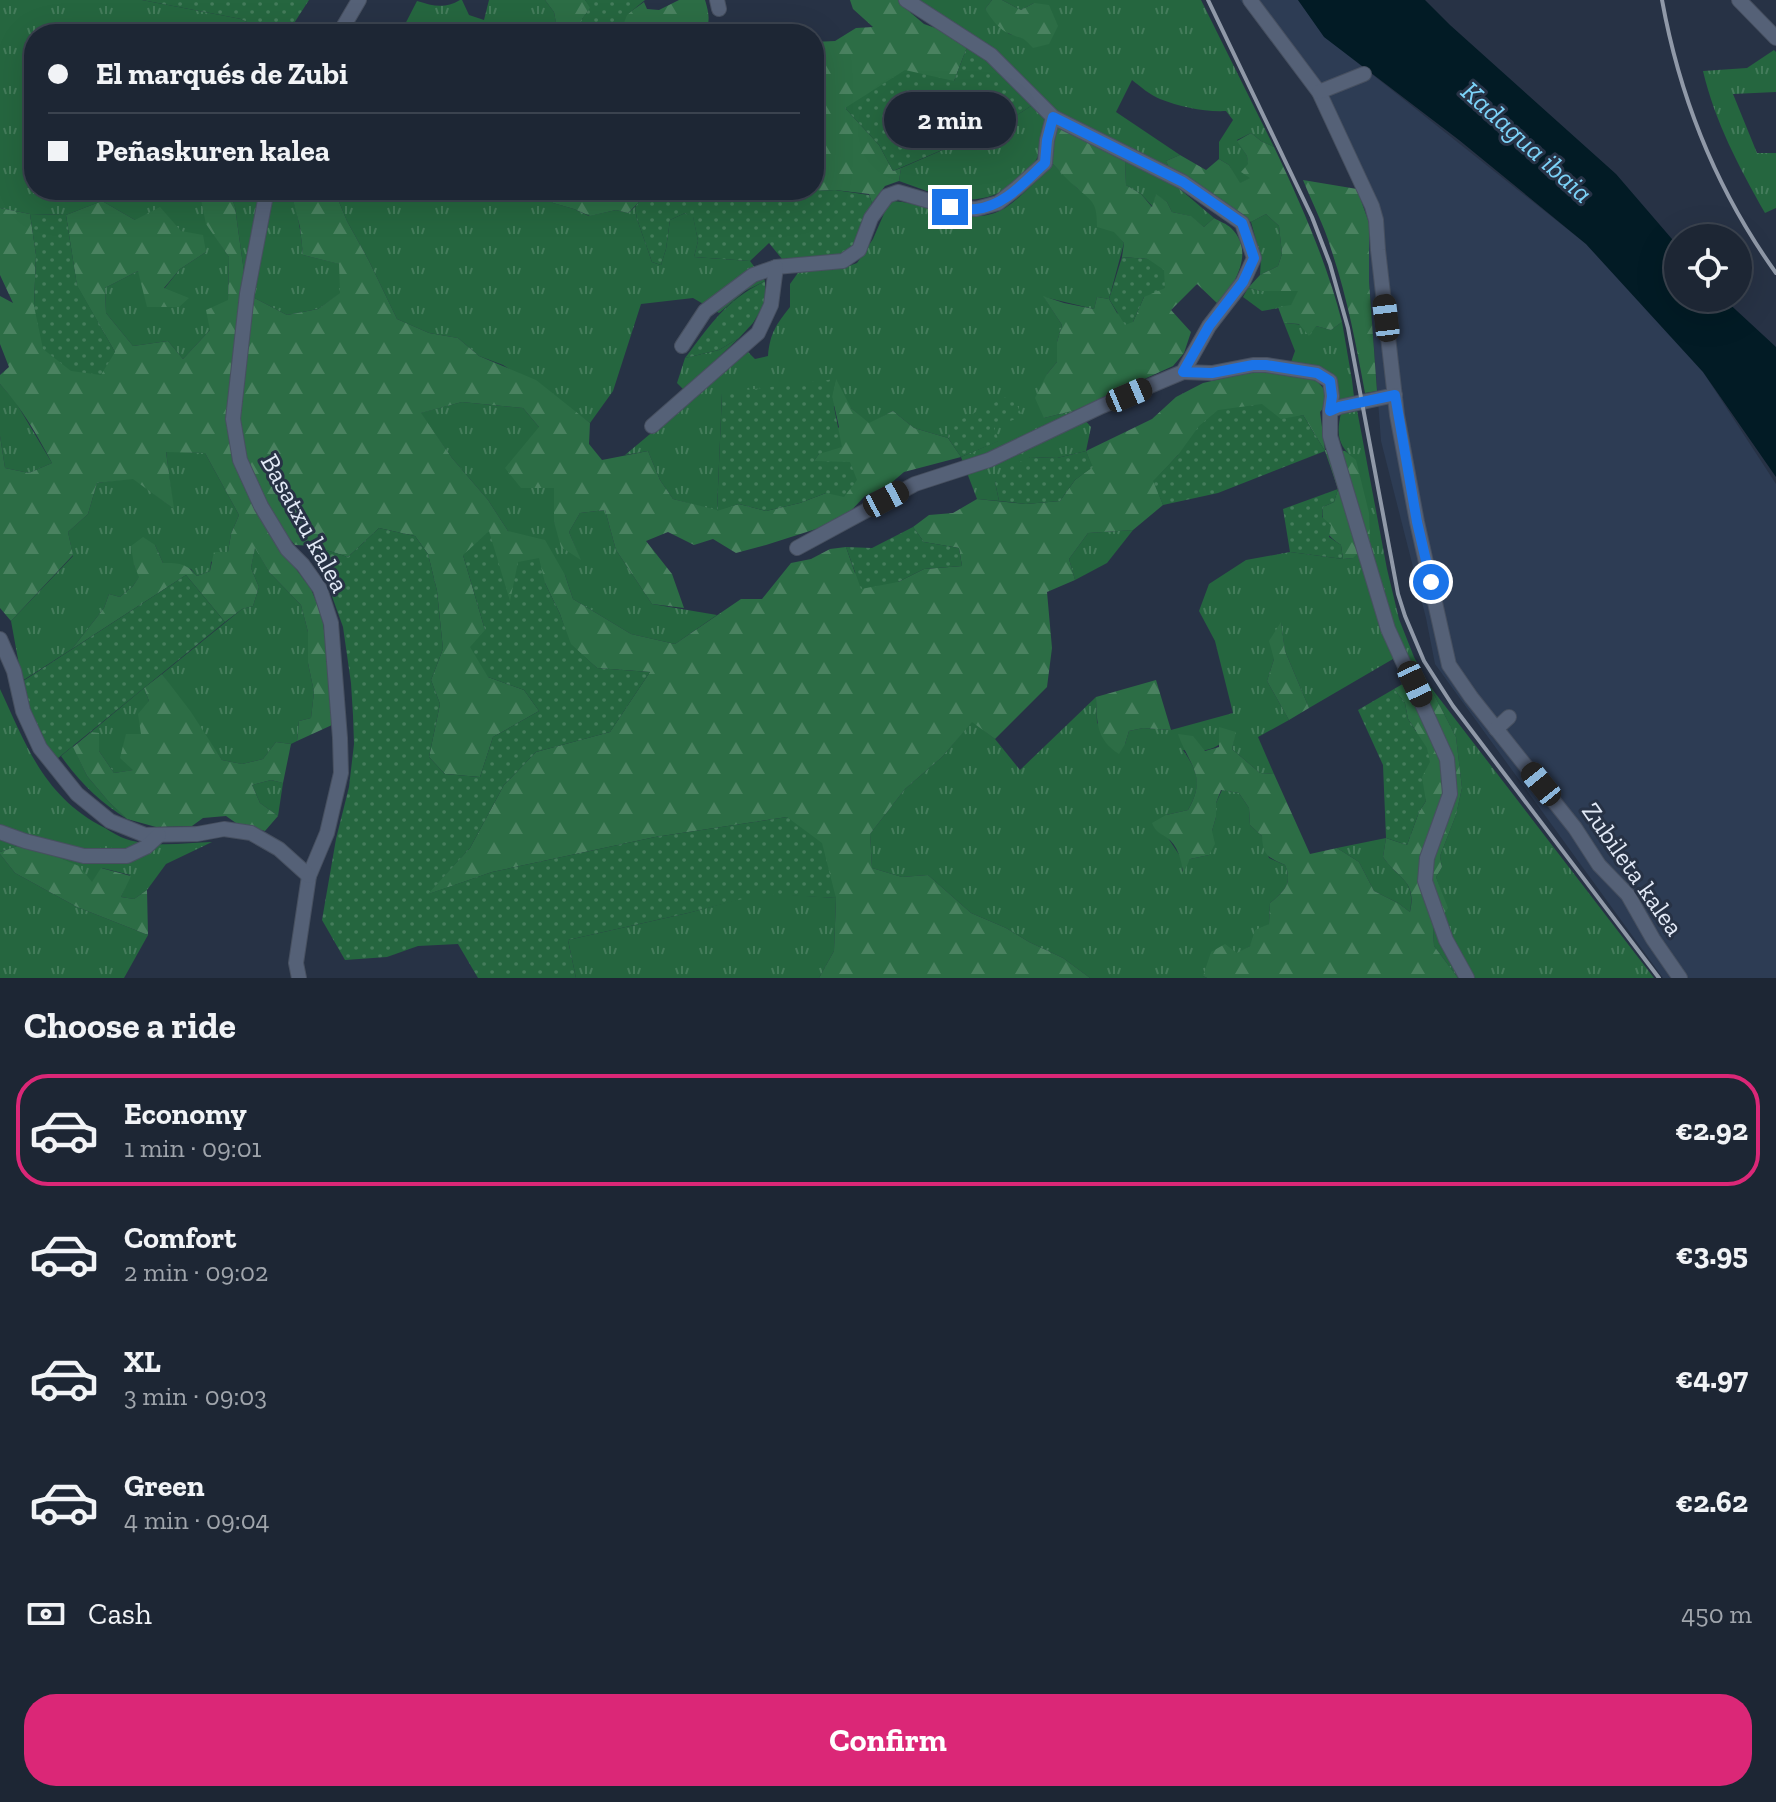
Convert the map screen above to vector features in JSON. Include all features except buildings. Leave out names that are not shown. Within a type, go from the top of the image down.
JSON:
[{"type":"street","points":[[345,24],[359,0]]},
{"type":"street","points":[[906,0],[991,55],[1053,117],[1183,182],[1242,223],[1254,258],[1243,282],[1209,326],[1183,372]]},
{"type":"street","name":"Zubileta kalea","points":[[1250,0],[1319,92],[1372,206],[1395,395],[1411,491],[1449,665],[1575,828],[1599,865],[1628,895],[1680,978]]},
{"type":"street","points":[[1739,0],[1776,38]]},
{"type":"street","points":[[1319,92],[1364,74]]},
{"type":"street","points":[[682,346],[705,311],[753,275],[776,267],[843,261],[859,250],[871,218],[887,196],[898,192],[950,207],[976,209],[998,203],[1045,163],[1053,117]]},
{"type":"street","name":"Basatxu kalea","points":[[265,200],[247,294],[233,419],[240,460],[261,506],[287,549],[320,589],[331,623],[341,773],[327,833],[309,876],[296,963],[299,978]]},
{"type":"street","points":[[652,426],[758,333],[771,305],[776,267]]},
{"type":"street","points":[[797,548],[915,484],[989,460],[1102,406],[1183,372],[1212,373],[1266,365],[1317,373],[1330,381],[1330,436],[1388,629],[1447,759],[1450,794],[1427,858],[1425,881],[1446,940],[1467,978]]},
{"type":"street","points":[[1330,411],[1395,395]]},
{"type":"street","points":[[0,639],[14,671],[23,711],[40,748],[77,794],[110,821],[145,835],[197,834],[224,829],[251,833],[279,849],[309,876]]},
{"type":"street","points":[[1496,729],[1509,717]]},
{"type":"street","points":[[0,832],[84,856],[127,856],[146,847],[159,835]]},
{"type":"shaded area","points":[[1240,0],[1298,0],[1325,37],[1586,244],[1703,372],[1776,484],[1776,978],[1663,978],[1435,664],[1381,441],[1369,281],[1369,223],[1321,82]]},
{"type":"green space","points":[[0,0],[142,0],[241,19],[251,24],[24,24],[24,200],[201,200],[207,224],[229,257],[228,301],[210,330],[183,359],[168,341],[133,346],[106,313],[105,288],[138,271],[164,289],[180,269],[206,252],[181,231],[135,220],[102,201],[66,215],[30,214],[0,208]]},
{"type":"green space","points":[[142,0],[309,0],[293,24],[251,24],[241,19]]},
{"type":"green space","points":[[462,0],[469,15],[484,20],[489,0],[545,0],[554,12],[556,24],[405,24],[417,1],[449,5]]},
{"type":"green space","points":[[545,0],[585,0],[591,7],[578,24],[556,24],[554,12]]},
{"type":"green space","points":[[585,0],[645,0],[627,15],[624,24],[578,24],[590,8]]},
{"type":"green space","points":[[679,0],[705,0],[707,24],[614,24],[644,2],[647,9],[659,10]]},
{"type":"green space","points":[[850,0],[900,0],[924,24],[944,31],[967,47],[954,81],[845,108],[879,145],[893,171],[901,168],[899,181],[885,186],[872,203],[869,194],[824,191],[824,42],[835,41],[856,28],[873,27],[853,9]]},
{"type":"green space","points":[[915,0],[992,0],[985,9],[1009,34],[1022,36],[1034,3],[1021,10],[1002,0],[1201,0],[1274,147],[1251,133],[1237,140],[1247,156],[1251,178],[1239,184],[1229,165],[1219,159],[1219,142],[1233,120],[1226,111],[1201,110],[1168,102],[1132,80],[1116,112],[1180,155],[1166,161],[1171,172],[1062,115]]},
{"type":"green space","points":[[992,0],[1002,0],[1021,10],[1034,3],[1049,5],[1058,26],[1049,44],[1033,48],[1024,39],[1002,29],[985,9]]},
{"type":"green space","points":[[967,47],[984,55],[1034,104],[1005,123],[893,171],[879,145],[845,108],[905,70],[954,81]]},
{"type":"green space","points":[[1774,50],[1776,92],[1733,94],[1757,153],[1776,153],[1776,208],[1765,213],[1721,126],[1703,71],[1747,68]]},
{"type":"green space","points":[[1034,104],[1048,119],[1040,152],[1030,169],[1004,190],[989,197],[960,199],[899,181],[901,168],[1005,123]]},
{"type":"green space","points":[[1058,126],[1125,160],[1126,185],[1141,194],[1152,207],[1156,194],[1167,202],[1172,212],[1191,216],[1204,227],[1214,218],[1229,227],[1238,237],[1242,257],[1236,278],[1219,305],[1197,284],[1171,310],[1191,332],[1184,353],[1173,366],[1076,410],[1044,418],[1035,398],[1057,362],[1057,342],[1062,325],[1043,296],[1094,309],[1097,297],[1109,299],[1117,313],[1133,322],[1144,297],[1148,259],[1122,257],[1124,243],[1114,232],[1097,227],[1093,204],[1053,164]]},
{"type":"green space","points":[[1251,133],[1274,147],[1312,233],[1342,322],[1331,330],[1316,326],[1309,336],[1299,324],[1284,323],[1278,307],[1291,305],[1298,291],[1248,288],[1260,275],[1278,266],[1282,254],[1279,226],[1266,214],[1251,222],[1171,172],[1166,161],[1180,155],[1206,170],[1219,159],[1229,165],[1240,183],[1250,178],[1241,172],[1248,164],[1247,156],[1237,141]]},
{"type":"green space","points":[[1125,160],[1175,185],[1214,218],[1204,227],[1190,216],[1172,212],[1167,202],[1156,195],[1153,207],[1141,194],[1126,185]]},
{"type":"green space","points":[[1053,164],[1092,199],[1097,210],[1124,243],[1109,299],[1097,297],[1094,309],[1044,297],[1062,325],[1057,342],[1057,362],[1047,374],[1044,418],[1076,410],[1091,427],[1086,451],[1057,458],[1030,457],[995,482],[999,501],[977,499],[961,457],[998,441],[993,428],[951,425],[948,438],[914,428],[893,411],[869,424],[851,408],[722,393],[717,511],[673,499],[660,480],[648,451],[625,455],[748,352],[755,359],[768,356],[774,330],[790,307],[790,284],[800,270],[843,268],[857,263],[893,201],[964,216],[992,214],[1017,199]]},
{"type":"green space","points":[[1303,180],[1357,189],[1369,223],[1369,281],[1377,391],[1365,393],[1337,267]]},
{"type":"green space","points":[[835,190],[869,195],[872,203],[862,230],[848,250],[840,255],[810,259],[782,259],[769,243],[750,261],[694,257],[698,241],[693,217],[685,213],[670,220],[661,265],[652,262],[637,219],[635,207],[639,202],[824,200],[824,191]]},
{"type":"green space","points":[[201,200],[233,200],[247,294],[287,315],[318,309],[340,293],[339,264],[303,255],[293,200],[338,200],[397,319],[429,333],[458,338],[479,356],[536,380],[590,423],[589,444],[602,460],[648,451],[660,480],[673,499],[717,510],[739,504],[766,511],[826,493],[850,463],[813,462],[839,427],[832,396],[836,379],[851,408],[869,423],[893,411],[914,428],[948,438],[961,457],[904,472],[890,484],[865,496],[841,521],[736,553],[713,539],[694,545],[668,532],[646,541],[672,574],[684,608],[652,604],[616,550],[605,510],[580,513],[569,532],[581,560],[561,547],[554,522],[554,488],[521,488],[505,468],[539,427],[523,408],[462,402],[421,413],[508,531],[545,540],[565,575],[573,599],[631,634],[675,644],[741,599],[762,599],[791,563],[811,559],[830,549],[846,547],[855,573],[898,582],[924,569],[962,566],[959,548],[924,542],[913,527],[929,515],[953,513],[977,499],[1026,504],[1060,501],[1075,480],[1092,467],[1086,451],[1152,419],[1176,397],[1203,383],[1265,371],[1316,380],[1324,389],[1326,405],[1320,412],[1325,450],[1345,451],[1356,460],[1369,513],[1370,541],[1353,558],[1343,559],[1341,545],[1325,529],[1323,507],[1334,502],[1338,489],[1325,451],[1303,415],[1178,455],[1154,481],[1163,505],[1133,530],[1088,533],[1069,559],[1075,580],[1047,592],[1052,648],[1047,687],[995,739],[972,722],[942,757],[905,789],[870,834],[872,868],[902,877],[928,875],[971,913],[1063,958],[1090,978],[819,978],[834,951],[836,898],[787,817],[655,837],[492,872],[426,895],[470,848],[504,785],[536,752],[610,732],[650,672],[597,668],[570,644],[545,583],[511,604],[463,555],[485,630],[488,677],[524,690],[539,711],[493,737],[480,777],[445,774],[429,757],[440,704],[431,680],[443,649],[437,591],[428,554],[415,536],[379,528],[348,557],[314,546],[295,545],[262,506],[275,541],[311,589],[322,616],[332,725],[297,741],[299,721],[311,718],[314,692],[308,663],[308,632],[301,605],[269,572],[255,548],[251,568],[259,587],[253,606],[242,609],[225,622],[186,575],[72,649],[104,608],[109,594],[120,597],[139,577],[131,546],[143,537],[155,545],[163,563],[182,565],[197,576],[210,571],[214,552],[228,552],[239,515],[205,453],[166,452],[174,509],[133,479],[97,483],[88,514],[68,532],[73,555],[11,621],[0,608],[0,436],[5,468],[29,473],[52,463],[22,412],[0,384],[0,375],[9,367],[0,344],[0,296],[13,303],[0,275],[0,208],[30,214],[36,255],[34,306],[115,352],[77,286],[66,215],[102,201],[135,220],[160,207],[181,231],[203,235],[206,252],[180,269],[164,288],[189,298],[179,307],[147,307],[138,271],[105,288],[106,313],[133,346],[168,341],[183,359],[210,330],[206,310],[228,300],[229,257],[206,224]]},
{"type":"green space","points":[[233,200],[293,200],[303,255],[340,264],[341,293],[318,309],[287,315],[247,294]]},
{"type":"green space","points":[[338,200],[550,200],[589,216],[616,210],[628,213],[635,207],[652,262],[661,265],[670,220],[685,213],[693,216],[698,241],[694,257],[750,261],[765,281],[745,291],[719,313],[693,298],[641,304],[613,391],[590,423],[503,365],[479,356],[458,338],[429,333],[397,319]]},
{"type":"green space","points":[[550,200],[640,200],[628,213],[616,210],[590,216]]},
{"type":"green space","points":[[30,214],[66,215],[77,285],[115,352],[101,375],[71,371],[43,349],[34,306],[36,255]]},
{"type":"green space","points":[[1266,214],[1279,226],[1282,254],[1278,266],[1260,275],[1261,258],[1251,222]]},
{"type":"green space","points":[[1122,257],[1148,259],[1164,270],[1165,288],[1144,297],[1133,322],[1125,325],[1109,299]]},
{"type":"green space","points":[[765,281],[765,303],[739,338],[719,350],[685,358],[729,305]]},
{"type":"green space","points":[[1248,288],[1299,291],[1291,306],[1262,311],[1243,297]]},
{"type":"green space","points":[[1342,322],[1354,397],[1338,401],[1333,380],[1324,370],[1290,365],[1295,351],[1284,323],[1331,330]]},
{"type":"green space","points":[[739,338],[684,390],[677,383],[685,358],[719,350]]},
{"type":"green space","points":[[836,379],[832,397],[842,447],[819,454],[814,461],[850,462],[857,480],[844,497],[826,493],[766,511],[739,504],[717,511],[722,393]]},
{"type":"green space","points":[[0,384],[15,401],[52,463],[29,473],[5,468],[0,436]]},
{"type":"green space","points":[[1012,394],[1022,416],[994,428],[999,441],[961,457],[948,438],[950,425]]},
{"type":"green space","points":[[462,402],[523,408],[539,427],[555,488],[554,522],[580,559],[569,532],[580,513],[605,510],[616,550],[652,604],[717,615],[675,644],[631,634],[573,599],[565,575],[508,531],[488,500],[452,458],[420,413]]},
{"type":"green space","points":[[1262,404],[1281,419],[1303,415],[1325,451],[1218,493],[1163,505],[1153,481],[1178,455],[1199,426],[1218,410]]},
{"type":"green space","points":[[1357,410],[1399,619],[1429,685],[1406,682],[1393,659],[1309,708],[1285,651],[1281,623],[1267,681],[1289,720],[1258,737],[1274,774],[1260,773],[1232,749],[1235,732],[1212,748],[1183,750],[1195,772],[1197,786],[1188,810],[1166,815],[1168,838],[1182,859],[1182,872],[1190,859],[1209,855],[1216,803],[1222,790],[1239,793],[1249,808],[1250,825],[1262,836],[1269,858],[1285,865],[1288,877],[1286,887],[1270,903],[1269,924],[1250,946],[1203,976],[1207,978],[1090,978],[1063,958],[971,913],[928,875],[902,877],[872,868],[870,834],[905,789],[942,757],[972,721],[995,739],[1020,770],[1096,697],[1097,723],[1125,744],[1129,731],[1143,728],[1171,730],[1233,713],[1215,641],[1199,611],[1209,584],[1246,560],[1290,552],[1353,558],[1356,461],[1342,445],[1339,428],[1341,413]]},
{"type":"green space","points":[[166,451],[205,453],[239,515],[228,552],[211,562],[210,571],[197,576],[191,569],[163,563],[155,545],[134,565],[140,576],[133,586],[120,597],[109,594],[104,608],[72,649],[22,681],[11,621],[73,556],[68,532],[88,514],[97,483],[133,478],[173,508]]},
{"type":"green space","points":[[1086,451],[1093,467],[1075,480],[1060,501],[1026,504],[999,501],[995,482],[1003,470],[1030,457],[1057,458]]},
{"type":"green space","points":[[1338,489],[1334,502],[1323,507],[1322,517],[1331,525],[1329,537],[1341,545],[1343,559],[1290,552],[1283,509]]},
{"type":"green space","points":[[913,527],[924,542],[959,548],[962,566],[924,569],[898,582],[861,589],[846,547],[872,548]]},
{"type":"green space","points":[[379,528],[415,536],[428,554],[437,591],[443,649],[431,680],[440,704],[429,757],[445,774],[480,777],[493,737],[539,711],[524,690],[488,677],[470,647],[485,630],[463,555],[489,531],[510,601],[518,562],[539,558],[545,583],[571,644],[597,668],[650,672],[610,732],[536,752],[504,785],[470,848],[428,894],[492,872],[655,837],[787,817],[822,843],[836,898],[762,894],[568,940],[576,978],[478,978],[458,944],[418,946],[387,957],[345,960],[322,920],[349,787],[354,744],[351,683],[343,627],[314,546],[348,557]]},
{"type":"green space","points":[[1133,530],[1107,563],[1075,580],[1069,559],[1088,533]]},
{"type":"green space","points":[[255,547],[269,572],[301,605],[308,632],[308,663],[314,692],[311,718],[299,721],[297,741],[291,744],[276,742],[263,759],[242,764],[222,760],[162,674],[242,609],[253,606],[259,587],[251,568]]},
{"type":"green space","points":[[186,575],[225,622],[52,763],[17,685]]},
{"type":"green space","points":[[1281,622],[1285,651],[1309,708],[1289,720],[1267,681],[1274,659],[1269,641]]},
{"type":"green space","points":[[162,674],[222,760],[242,764],[263,759],[276,742],[291,744],[283,783],[271,780],[252,785],[260,803],[278,816],[265,831],[236,823],[226,816],[203,818],[192,826],[156,827],[127,819],[87,776],[73,747],[91,732],[99,733],[99,751],[114,773],[133,770],[120,758],[126,734],[141,734],[138,714],[149,701],[144,688]]},
{"type":"green space","points":[[1156,680],[1171,730],[1143,728],[1129,731],[1119,754],[1102,736],[1096,697]]},
{"type":"green space","points":[[1406,682],[1429,685],[1456,737],[1462,788],[1456,815],[1440,856],[1442,867],[1436,877],[1448,908],[1433,929],[1434,946],[1458,978],[1203,976],[1211,952],[1225,944],[1237,953],[1250,946],[1255,930],[1269,924],[1270,903],[1283,891],[1288,877],[1285,865],[1265,851],[1262,836],[1250,825],[1249,808],[1239,793],[1221,790],[1212,831],[1215,844],[1209,855],[1190,859],[1183,874],[1176,849],[1152,823],[1166,815],[1188,810],[1194,798],[1195,771],[1178,734],[1193,736],[1205,751],[1219,747],[1219,727],[1236,732],[1232,749],[1260,773],[1274,774],[1310,854],[1337,848],[1359,862],[1374,891],[1410,912],[1411,893],[1408,886],[1383,857],[1386,838],[1407,845],[1426,801],[1422,790],[1416,731],[1408,719],[1405,703],[1394,689]]},
{"type":"green space","points":[[1429,685],[1654,978],[1458,978],[1434,946],[1433,929],[1447,908],[1436,877],[1442,867],[1440,856],[1456,815],[1462,788],[1456,737]]},
{"type":"green space","points":[[144,688],[149,701],[134,770],[114,773],[99,751],[99,734],[91,732]]},
{"type":"green space","points":[[0,689],[40,769],[52,786],[84,816],[118,836],[136,842],[212,842],[166,864],[147,890],[134,899],[121,897],[130,875],[102,868],[92,883],[18,846],[0,852]]},
{"type":"green space","points":[[1394,689],[1405,703],[1408,719],[1427,748],[1430,762],[1422,777],[1426,801],[1407,845],[1386,838],[1383,765],[1358,710]]},
{"type":"green space","points":[[73,746],[87,776],[127,819],[91,791],[68,766],[61,756]]},
{"type":"green space","points":[[271,780],[283,783],[278,816],[260,803],[252,785]]},
{"type":"green space","points":[[1386,838],[1383,857],[1408,886],[1411,893],[1410,912],[1374,891],[1359,862],[1337,848]]},
{"type":"green space","points":[[18,846],[40,850],[79,866],[92,882],[101,868],[131,876],[121,897],[134,899],[147,890],[148,935],[77,907],[15,873],[0,852]]},
{"type":"green space","points":[[0,854],[15,873],[77,907],[148,935],[124,978],[0,978]]},
{"type":"green space","points":[[762,893],[836,898],[834,951],[819,978],[576,978],[568,940]]},
{"type":"water","name":"Kadagua ibaia","points":[[1298,0],[1425,0],[1616,174],[1664,230],[1664,312],[1738,312],[1776,347],[1776,477],[1703,372],[1586,244],[1459,140],[1324,37]]},
{"type":"railway","points":[[1208,0],[1312,217],[1330,264],[1348,328],[1398,594],[1424,661],[1453,706],[1659,978]]},
{"type":"railway","points":[[1662,0],[1679,73],[1704,143],[1736,210],[1776,273]]},
{"type":"route","points":[[950,207],[976,209],[998,203],[1017,188],[1045,163],[1053,117],[1183,182],[1242,223],[1254,258],[1243,282],[1209,326],[1183,372],[1212,373],[1266,365],[1317,373],[1330,381],[1330,411],[1395,395],[1417,522],[1431,582]]}]
